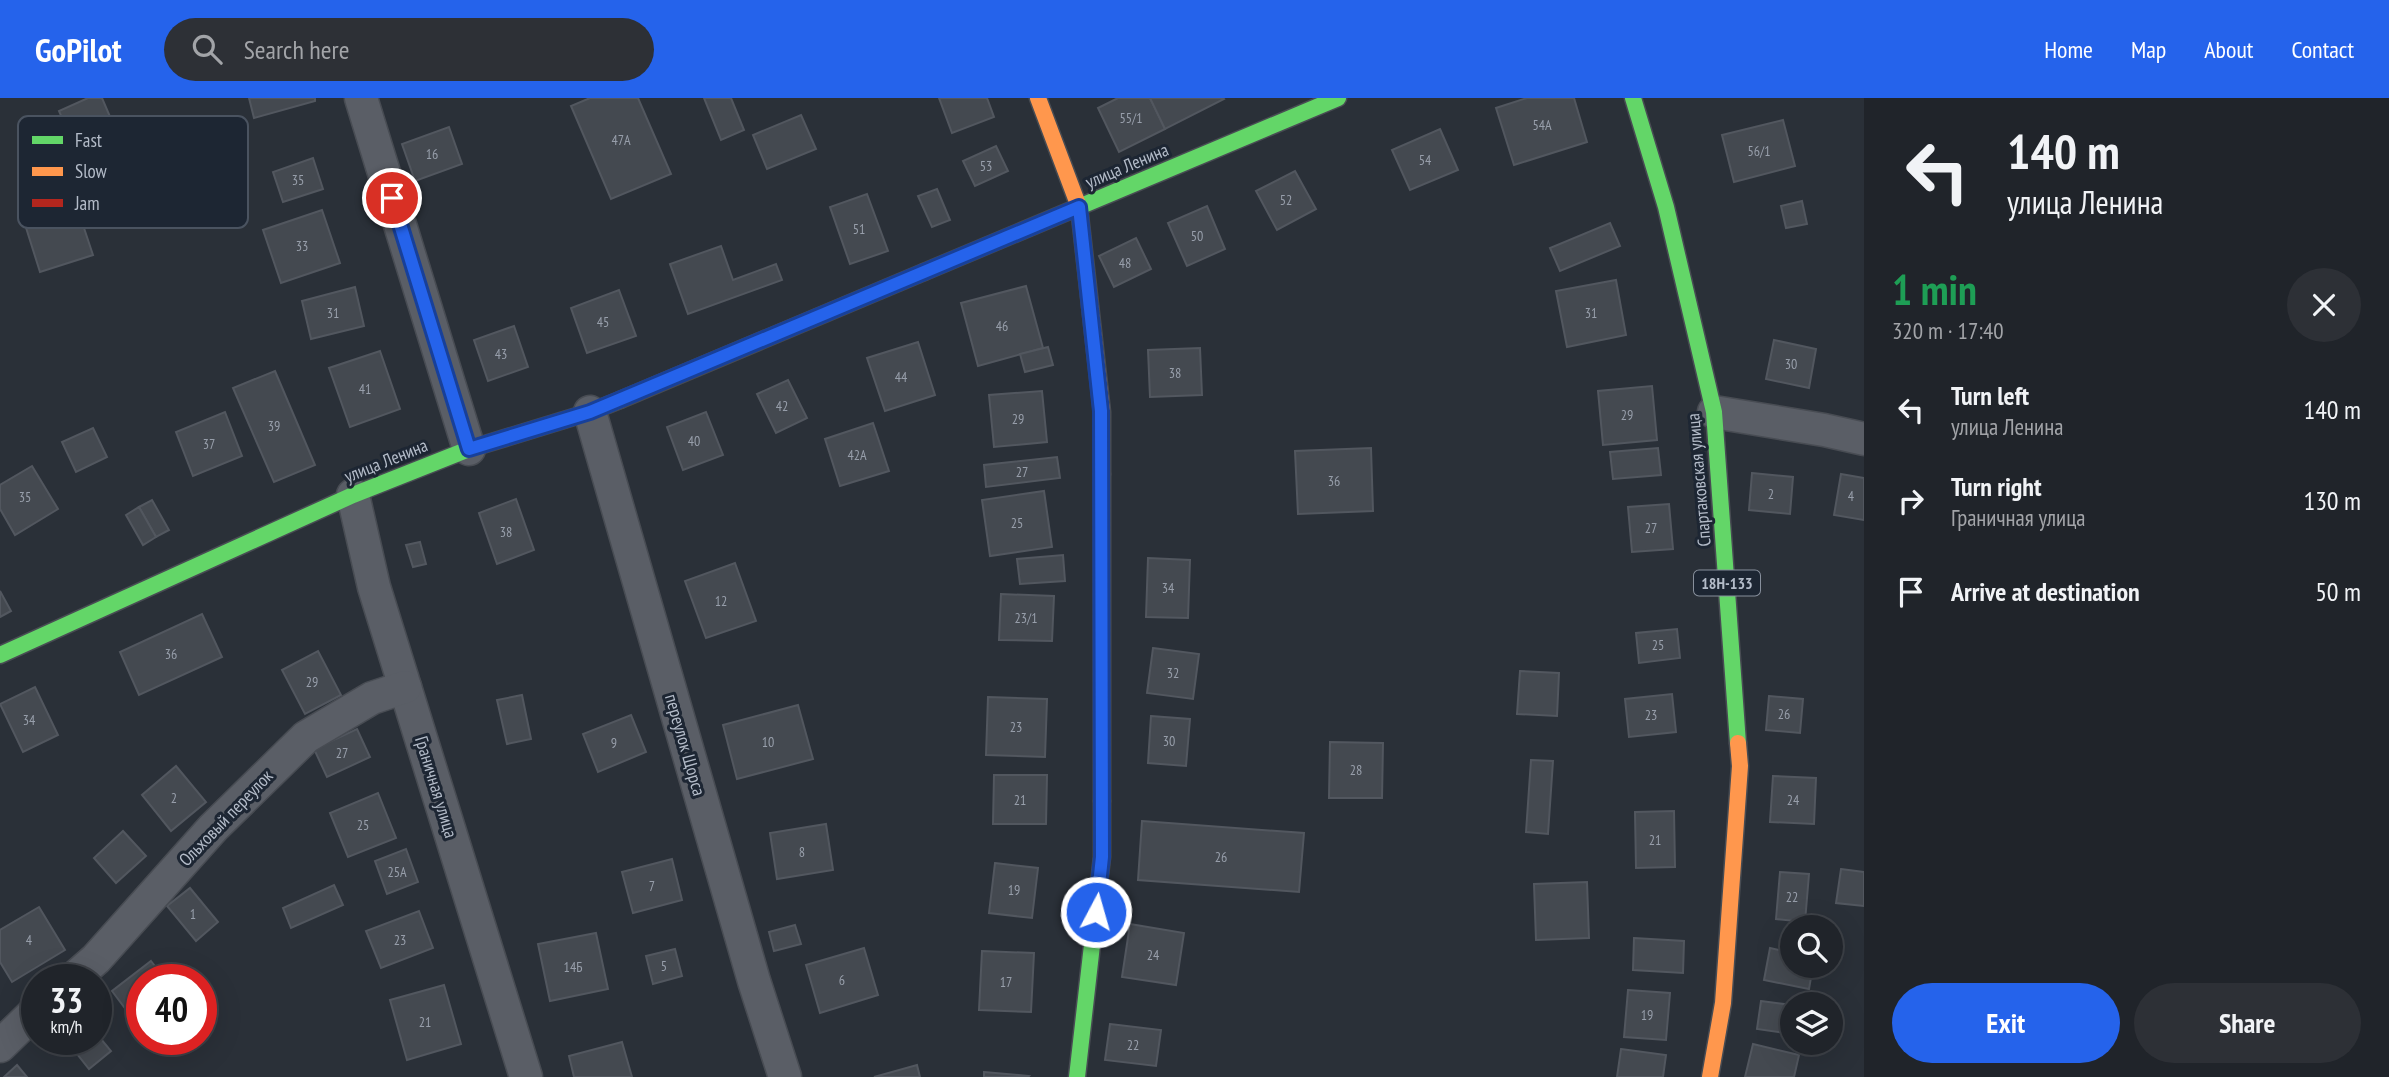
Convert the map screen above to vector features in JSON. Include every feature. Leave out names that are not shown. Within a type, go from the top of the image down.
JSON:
[{"type":"street","points":[[361,98],[469,449]]},
{"type":"street","points":[[1038,98],[1079,207],[1101,411],[1102,857],[1077,1077]]},
{"type":"street","name":"улица Ленина","points":[[0,655],[353,495],[469,449],[590,412],[1338,98]]},
{"type":"street","name":"Спартаковская улица","points":[[1633,98],[1666,207],[1714,412],[1740,766],[1723,1003],[1710,1077]]},
{"type":"street","name":"переулок Щорса","points":[[590,412],[742,941],[785,1077]]},
{"type":"street","points":[[1714,412],[1864,439]]},
{"type":"street","name":"Граничная улица","points":[[353,495],[374,587],[526,1077]]},
{"type":"street","name":"Ольховый переулок","points":[[89,964],[214,828],[306,737],[372,698],[405,687]]},
{"type":"street","points":[[0,1046],[21,1026]]},
{"type":"building","points":[[88,98],[102,98],[110,116],[61,116],[59,111]]},
{"type":"building","points":[[249,98],[315,98],[315,101],[254,118]]},
{"type":"building","points":[[590,98],[638,98],[671,174],[611,199],[571,106]]},
{"type":"building","points":[[704,98],[731,98],[744,130],[721,140]]},
{"type":"building","points":[[939,98],[987,98],[994,117],[952,133]]},
{"type":"building","points":[[1118,98],[1150,98],[1165,129],[1119,152],[1098,108]]},
{"type":"building","points":[[1150,98],[1223,98],[1224,99],[1165,129]]},
{"type":"building","points":[[1527,98],[1574,98],[1587,142],[1514,165],[1496,108]]},
{"type":"building","points":[[801,115],[816,149],[767,169],[753,135]]},
{"type":"building","points":[[1783,120],[1795,166],[1734,182],[1722,135]]},
{"type":"building","points":[[449,127],[462,164],[415,181],[402,144]]},
{"type":"building","points":[[1440,129],[1458,170],[1410,190],[1392,150]]},
{"type":"building","points":[[996,146],[1008,171],[975,186],[963,161]]},
{"type":"building","points":[[313,158],[323,189],[283,202],[273,172]]},
{"type":"building","points":[[1295,171],[1316,209],[1277,230],[1256,191]]},
{"type":"building","points":[[937,189],[950,220],[932,227],[918,196]]},
{"type":"building","points":[[867,194],[888,251],[850,264],[830,207]]},
{"type":"building","points":[[1802,201],[1807,224],[1786,228],[1781,206]]},
{"type":"building","points":[[1207,206],[1225,249],[1187,266],[1168,223]]},
{"type":"building","points":[[322,210],[340,263],[281,283],[263,230]]},
{"type":"building","points":[[1610,223],[1620,246],[1560,271],[1550,248]]},
{"type":"building","points":[[26,228],[84,228],[93,255],[40,272]]},
{"type":"building","points":[[1136,238],[1151,269],[1114,287],[1099,256]]},
{"type":"building","points":[[721,246],[733,280],[776,264],[782,280],[688,314],[670,264]]},
{"type":"building","points":[[1616,280],[1626,335],[1567,347],[1556,291]]},
{"type":"building","points":[[1026,286],[1043,348],[978,366],[961,303]]},
{"type":"building","points":[[355,287],[364,326],[311,339],[302,301]]},
{"type":"building","points":[[619,290],[636,336],[587,353],[571,308]]},
{"type":"building","points":[[514,326],[528,367],[488,381],[474,340]]},
{"type":"building","points":[[1774,340],[1816,349],[1809,388],[1766,379]]},
{"type":"building","points":[[918,342],[935,395],[885,411],[867,358]]},
{"type":"building","points":[[1048,347],[1053,365],[1025,372],[1020,354]]},
{"type":"building","points":[[1200,348],[1202,395],[1150,397],[1148,350]]},
{"type":"building","points":[[380,351],[400,409],[350,427],[329,368]]},
{"type":"building","points":[[275,371],[315,465],[274,482],[233,388]]},
{"type":"building","points":[[788,380],[807,418],[776,433],[757,394]]},
{"type":"building","points":[[1652,386],[1657,440],[1603,445],[1598,391]]},
{"type":"building","points":[[1042,391],[1047,442],[994,447],[989,395]]},
{"type":"building","points":[[225,412],[242,456],[193,476],[176,432]]},
{"type":"building","points":[[706,412],[723,455],[683,470],[667,427]]},
{"type":"building","points":[[873,423],[889,471],[840,486],[825,439]]},
{"type":"building","points":[[93,428],[107,457],[76,472],[62,442]]},
{"type":"building","points":[[1371,448],[1373,511],[1298,514],[1295,451]]},
{"type":"building","points":[[1658,448],[1661,475],[1613,479],[1610,452]]},
{"type":"building","points":[[1057,457],[1060,478],[986,487],[984,465]]},
{"type":"building","points":[[32,466],[58,509],[15,535],[0,509],[0,485]]},
{"type":"building","points":[[1752,473],[1793,477],[1790,514],[1749,510]]},
{"type":"building","points":[[1841,474],[1864,478],[1864,520],[1834,515]]},
{"type":"building","points":[[1044,491],[1052,547],[990,556],[982,500]]},
{"type":"building","points":[[516,499],[534,550],[497,564],[479,513]]},
{"type":"building","points":[[152,500],[169,530],[156,537],[139,507]]},
{"type":"building","points":[[1669,504],[1673,549],[1632,552],[1628,507]]},
{"type":"building","points":[[139,507],[156,537],[143,545],[126,515]]},
{"type":"building","points":[[420,542],[426,564],[413,567],[406,545]]},
{"type":"building","points":[[1063,555],[1065,581],[1020,584],[1017,559]]},
{"type":"building","points":[[1148,558],[1190,560],[1188,618],[1146,617]]},
{"type":"building","points":[[735,563],[756,621],[706,638],[685,581]]},
{"type":"building","points":[[0,591],[11,611],[0,617]]},
{"type":"building","points":[[1001,594],[1054,596],[1052,641],[999,640]]},
{"type":"building","points":[[202,614],[222,657],[139,695],[120,652]]},
{"type":"building","points":[[1677,629],[1680,658],[1639,663],[1636,633]]},
{"type":"building","points":[[1153,648],[1199,654],[1193,699],[1147,693]]},
{"type":"building","points":[[318,651],[341,695],[305,714],[282,670]]},
{"type":"building","points":[[1520,671],[1559,673],[1557,716],[1517,714]]},
{"type":"building","points":[[35,687],[58,735],[23,752],[0,704]]},
{"type":"building","points":[[1672,694],[1676,732],[1629,737],[1625,699]]},
{"type":"building","points":[[522,695],[531,739],[507,744],[497,700]]},
{"type":"building","points":[[1769,696],[1803,699],[1800,733],[1766,730]]},
{"type":"building","points":[[988,697],[1047,699],[1045,757],[986,755]]},
{"type":"building","points":[[798,705],[813,759],[737,779],[723,725]]},
{"type":"building","points":[[631,715],[646,752],[598,772],[583,734]]},
{"type":"building","points":[[1151,716],[1190,719],[1186,766],[1148,763]]},
{"type":"building","points":[[357,729],[370,757],[327,777],[314,749]]},
{"type":"building","points":[[1330,742],[1383,743],[1382,798],[1329,798]]},
{"type":"building","points":[[1531,760],[1553,761],[1548,834],[1526,832]]},
{"type":"building","points":[[176,766],[206,802],[171,831],[142,795]]},
{"type":"building","points":[[994,775],[1047,775],[1046,824],[993,824]]},
{"type":"building","points":[[1773,776],[1816,778],[1814,824],[1770,822]]},
{"type":"building","points":[[378,793],[396,838],[348,857],[330,813]]},
{"type":"building","points":[[1674,811],[1675,867],[1636,868],[1635,812]]},
{"type":"building","points":[[1142,821],[1304,833],[1299,892],[1138,880]]},
{"type":"building","points":[[826,824],[833,870],[777,879],[770,833]]},
{"type":"building","points":[[123,831],[146,856],[116,883],[94,858]]},
{"type":"building","points":[[406,849],[418,882],[387,894],[375,861]]},
{"type":"building","points":[[672,859],[682,900],[633,913],[622,872]]},
{"type":"building","points":[[995,863],[1038,868],[1032,918],[989,913]]},
{"type":"building","points":[[1841,869],[1864,872],[1864,906],[1836,903]]},
{"type":"building","points":[[1780,872],[1809,874],[1806,915],[1780,915],[1780,919],[1776,919]]},
{"type":"building","points":[[1587,882],[1589,938],[1536,940],[1534,884]]},
{"type":"building","points":[[334,885],[343,905],[291,928],[283,908]]},
{"type":"building","points":[[190,888],[218,922],[196,941],[167,906]]},
{"type":"building","points":[[39,907],[65,950],[42,964],[21,964],[21,977],[12,982],[0,962],[0,930]]},
{"type":"building","points":[[419,911],[433,948],[381,968],[366,931]]},
{"type":"building","points":[[1130,924],[1184,933],[1176,985],[1122,977]]},
{"type":"building","points":[[795,925],[801,944],[774,951],[769,932]]},
{"type":"building","points":[[596,933],[608,989],[550,1001],[538,944]]},
{"type":"building","points":[[1634,938],[1684,941],[1683,973],[1633,970]]},
{"type":"building","points":[[864,948],[878,995],[820,1013],[806,965]]},
{"type":"building","points":[[1770,948],[1780,950],[1780,978],[1811,978],[1809,989],[1764,980]]},
{"type":"building","points":[[675,949],[682,976],[653,984],[646,956]]},
{"type":"building","points":[[982,951],[1034,953],[1031,1012],[979,1010]]},
{"type":"building","points":[[126,980],[126,1010],[112,991]]},
{"type":"building","points":[[444,985],[461,1044],[407,1060],[390,1000]]},
{"type":"building","points":[[1628,990],[1670,993],[1666,1040],[1624,1037]]},
{"type":"building","points":[[1761,1001],[1780,1003],[1780,1032],[1757,1029]]},
{"type":"building","points":[[1110,1024],[1161,1030],[1156,1066],[1105,1060]]},
{"type":"building","points":[[622,1042],[632,1077],[574,1077],[569,1056]]},
{"type":"building","points":[[1753,1044],[1780,1050],[1780,1055],[1799,1055],[1794,1077],[1745,1077]]},
{"type":"building","points":[[1621,1049],[1666,1055],[1663,1077],[1617,1077]]},
{"type":"building","points":[[78,1055],[106,1055],[89,1069]]},
{"type":"building","points":[[17,1065],[27,1077],[4,1077]]},
{"type":"building","points":[[917,1065],[920,1077],[874,1077]]},
{"type":"building","points":[[984,1072],[1029,1076],[984,1077]]},
{"type":"traffic: fast","points":[[924,272],[1338,98]]},
{"type":"traffic: fast","points":[[1633,98],[1666,207],[1714,412],[1738,743]]},
{"type":"traffic: fast","points":[[0,655],[353,495],[469,449],[590,412],[620,400]]},
{"type":"traffic: fast","points":[[1077,1077],[1102,857],[1102,801]]},
{"type":"traffic: slow","points":[[1038,98],[1079,207],[1102,412],[1102,474]]},
{"type":"traffic: slow","points":[[1710,1077],[1723,1003],[1740,766],[1738,743]]},
{"type":"traffic: jam","points":[[620,400],[924,272]]},
{"type":"traffic: jam","points":[[1102,474],[1102,801]]},
{"type":"route","points":[[392,198],[469,449],[590,412],[1079,207],[1101,411],[1102,857],[1096,912]]}]
